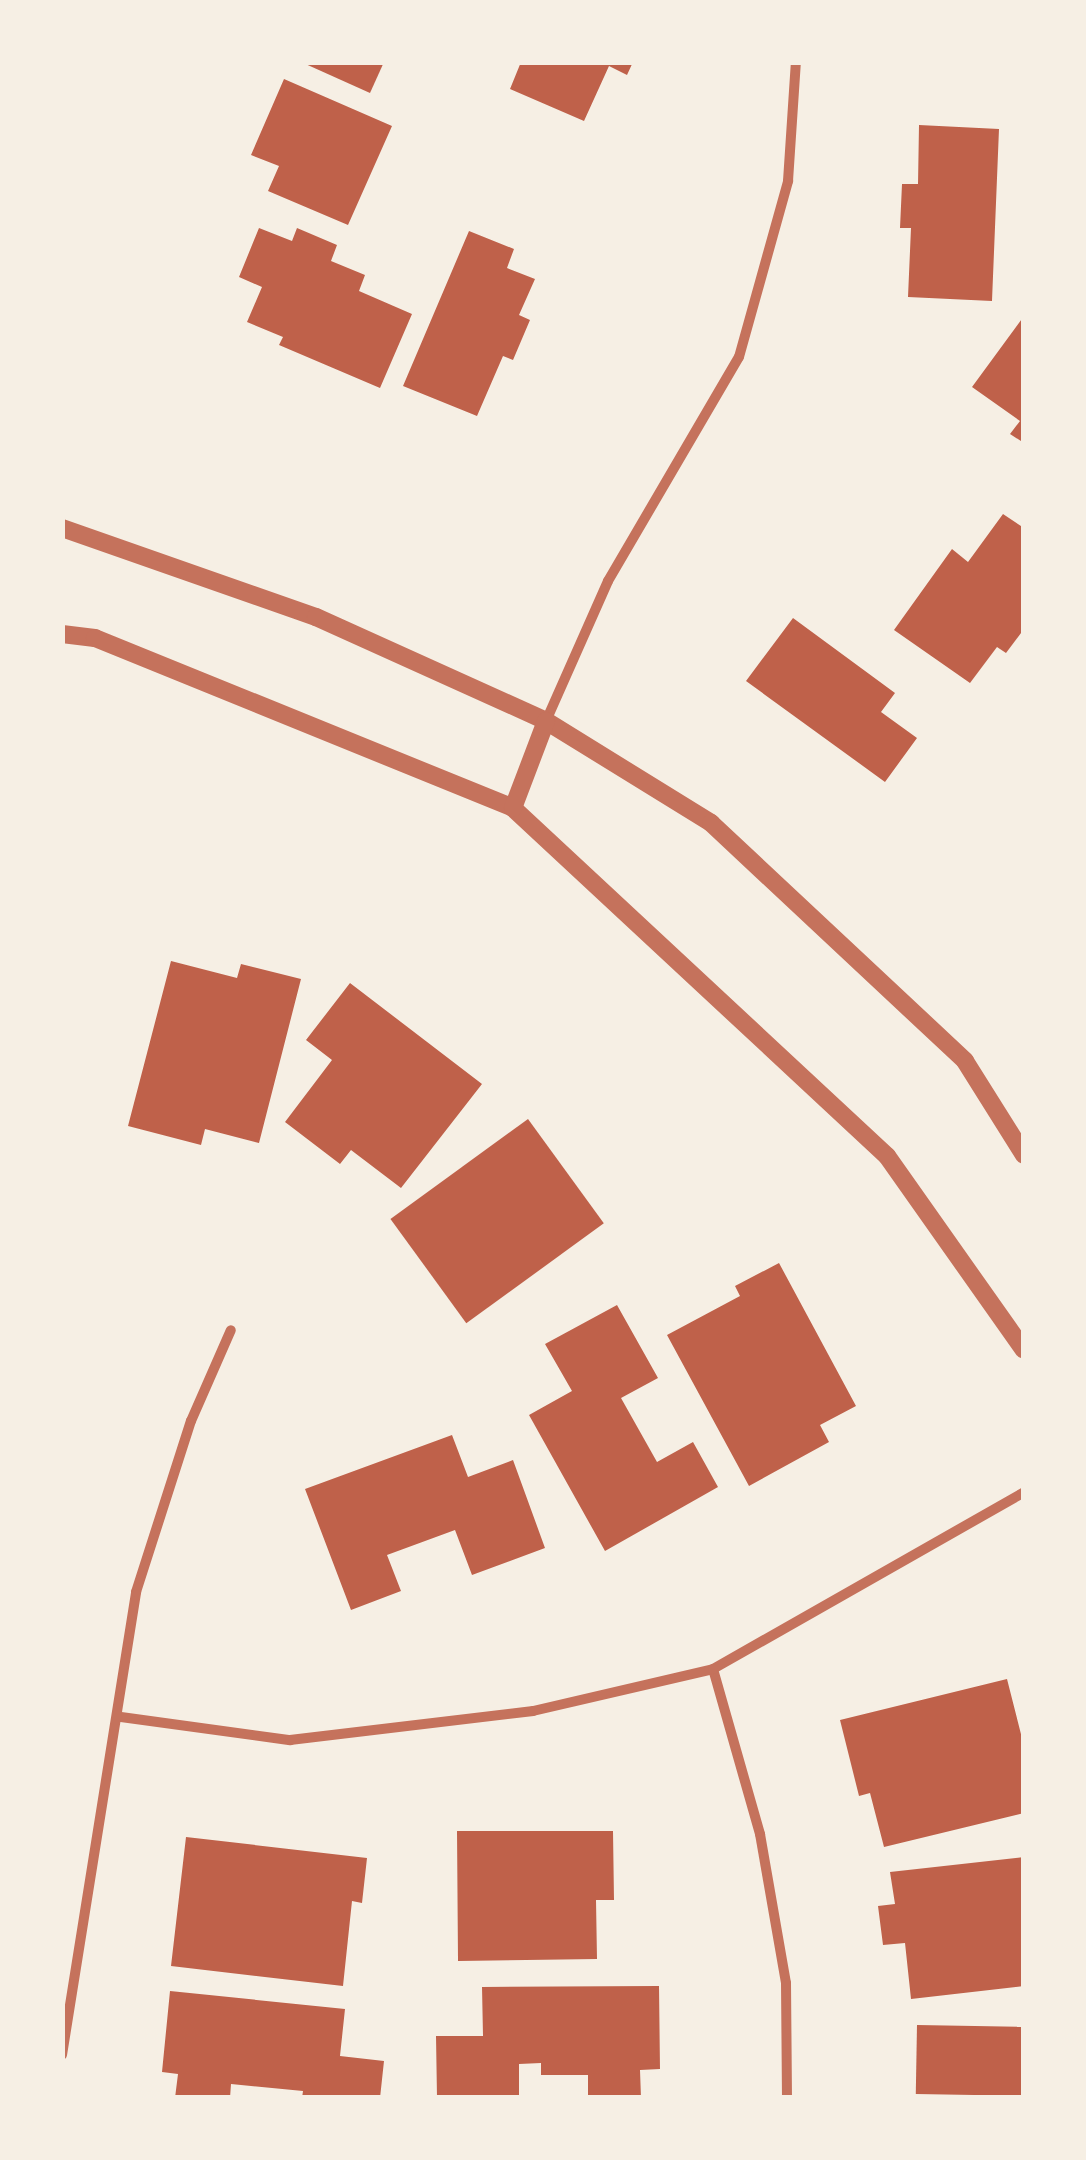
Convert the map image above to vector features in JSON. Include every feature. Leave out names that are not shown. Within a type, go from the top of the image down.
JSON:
[{"type":"street","points":[[513,808],[608,580],[739,357],[788,182],[796,62]]},
{"type":"street","points":[[62,528],[316,617],[546,721],[711,823],[965,1061],[1024,1155]]},
{"type":"street","points":[[62,634],[95,638],[513,808],[887,1156],[1024,1350]]},
{"type":"street","points":[[62,2055],[121,1718],[136,1592],[191,1421],[231,1330]]},
{"type":"street","points":[[121,1718],[290,1740],[533,1711],[713,1670],[1024,1492]]},
{"type":"street","points":[[713,1670],[760,1834],[783,1965],[788,2098]]},
{"type":"building","points":[[301,62],[384,62],[370,93]]},
{"type":"building","points":[[521,62],[633,62],[627,75],[609,66],[584,121],[510,89]]},
{"type":"building","points":[[284,79],[392,126],[348,225],[268,191],[279,166],[251,155]]},
{"type":"building","points":[[919,125],[999,129],[992,301],[908,297],[911,228],[900,228],[902,184],[918,184]]},
{"type":"building","points":[[259,228],[292,241],[297,228],[337,245],[331,261],[365,275],[359,291],[412,314],[380,388],[279,345],[283,337],[247,322],[262,287],[239,277]]},
{"type":"building","points":[[469,231],[514,249],[507,268],[535,279],[519,315],[530,320],[513,360],[503,356],[477,416],[403,386]]},
{"type":"building","points":[[1024,316],[1024,443],[1010,434],[1020,421],[972,387]]},
{"type":"building","points":[[1003,514],[1024,528],[1024,629],[1006,653],[997,647],[970,683],[894,630],[952,549],[968,562]]},
{"type":"building","points":[[793,618],[895,693],[881,712],[917,738],[885,782],[746,681]]},
{"type":"building","points":[[171,961],[237,978],[241,964],[301,979],[259,1143],[205,1129],[201,1145],[128,1126]]},
{"type":"building","points":[[350,983],[482,1084],[401,1188],[351,1150],[340,1164],[285,1122],[332,1060],[306,1040]]},
{"type":"building","points":[[528,1119],[604,1223],[466,1323],[390,1219]]},
{"type":"building","points":[[779,1263],[856,1406],[820,1425],[829,1442],[749,1486],[667,1335],[740,1296],[735,1286]]},
{"type":"building","points":[[617,1305],[658,1378],[621,1398],[657,1462],[693,1442],[718,1487],[605,1551],[529,1415],[572,1391],[545,1344]]},
{"type":"building","points":[[452,1435],[468,1477],[513,1460],[545,1548],[472,1575],[455,1530],[387,1555],[401,1591],[351,1610],[305,1489]]},
{"type":"building","points":[[1007,1679],[1024,1746],[1024,1813],[884,1847],[870,1793],[859,1796],[840,1720]]},
{"type":"building","points":[[457,1831],[613,1831],[614,1900],[596,1900],[597,1959],[458,1961]]},
{"type":"building","points":[[186,1837],[367,1858],[362,1903],[352,1901],[343,1986],[171,1966]]},
{"type":"building","points":[[1024,1857],[1024,1986],[911,1999],[905,1943],[883,1945],[878,1906],[895,1904],[890,1872]]},
{"type":"building","points":[[659,1986],[660,2069],[640,2070],[641,2098],[588,2098],[588,2075],[541,2075],[541,2063],[519,2064],[519,2098],[437,2098],[436,2036],[483,2036],[482,1987]]},
{"type":"building","points":[[170,1991],[345,2009],[340,2056],[384,2061],[380,2098],[302,2098],[303,2091],[231,2084],[230,2098],[175,2098],[178,2074],[162,2072]]},
{"type":"building","points":[[917,2025],[1024,2027],[1023,2096],[916,2094]]}]
